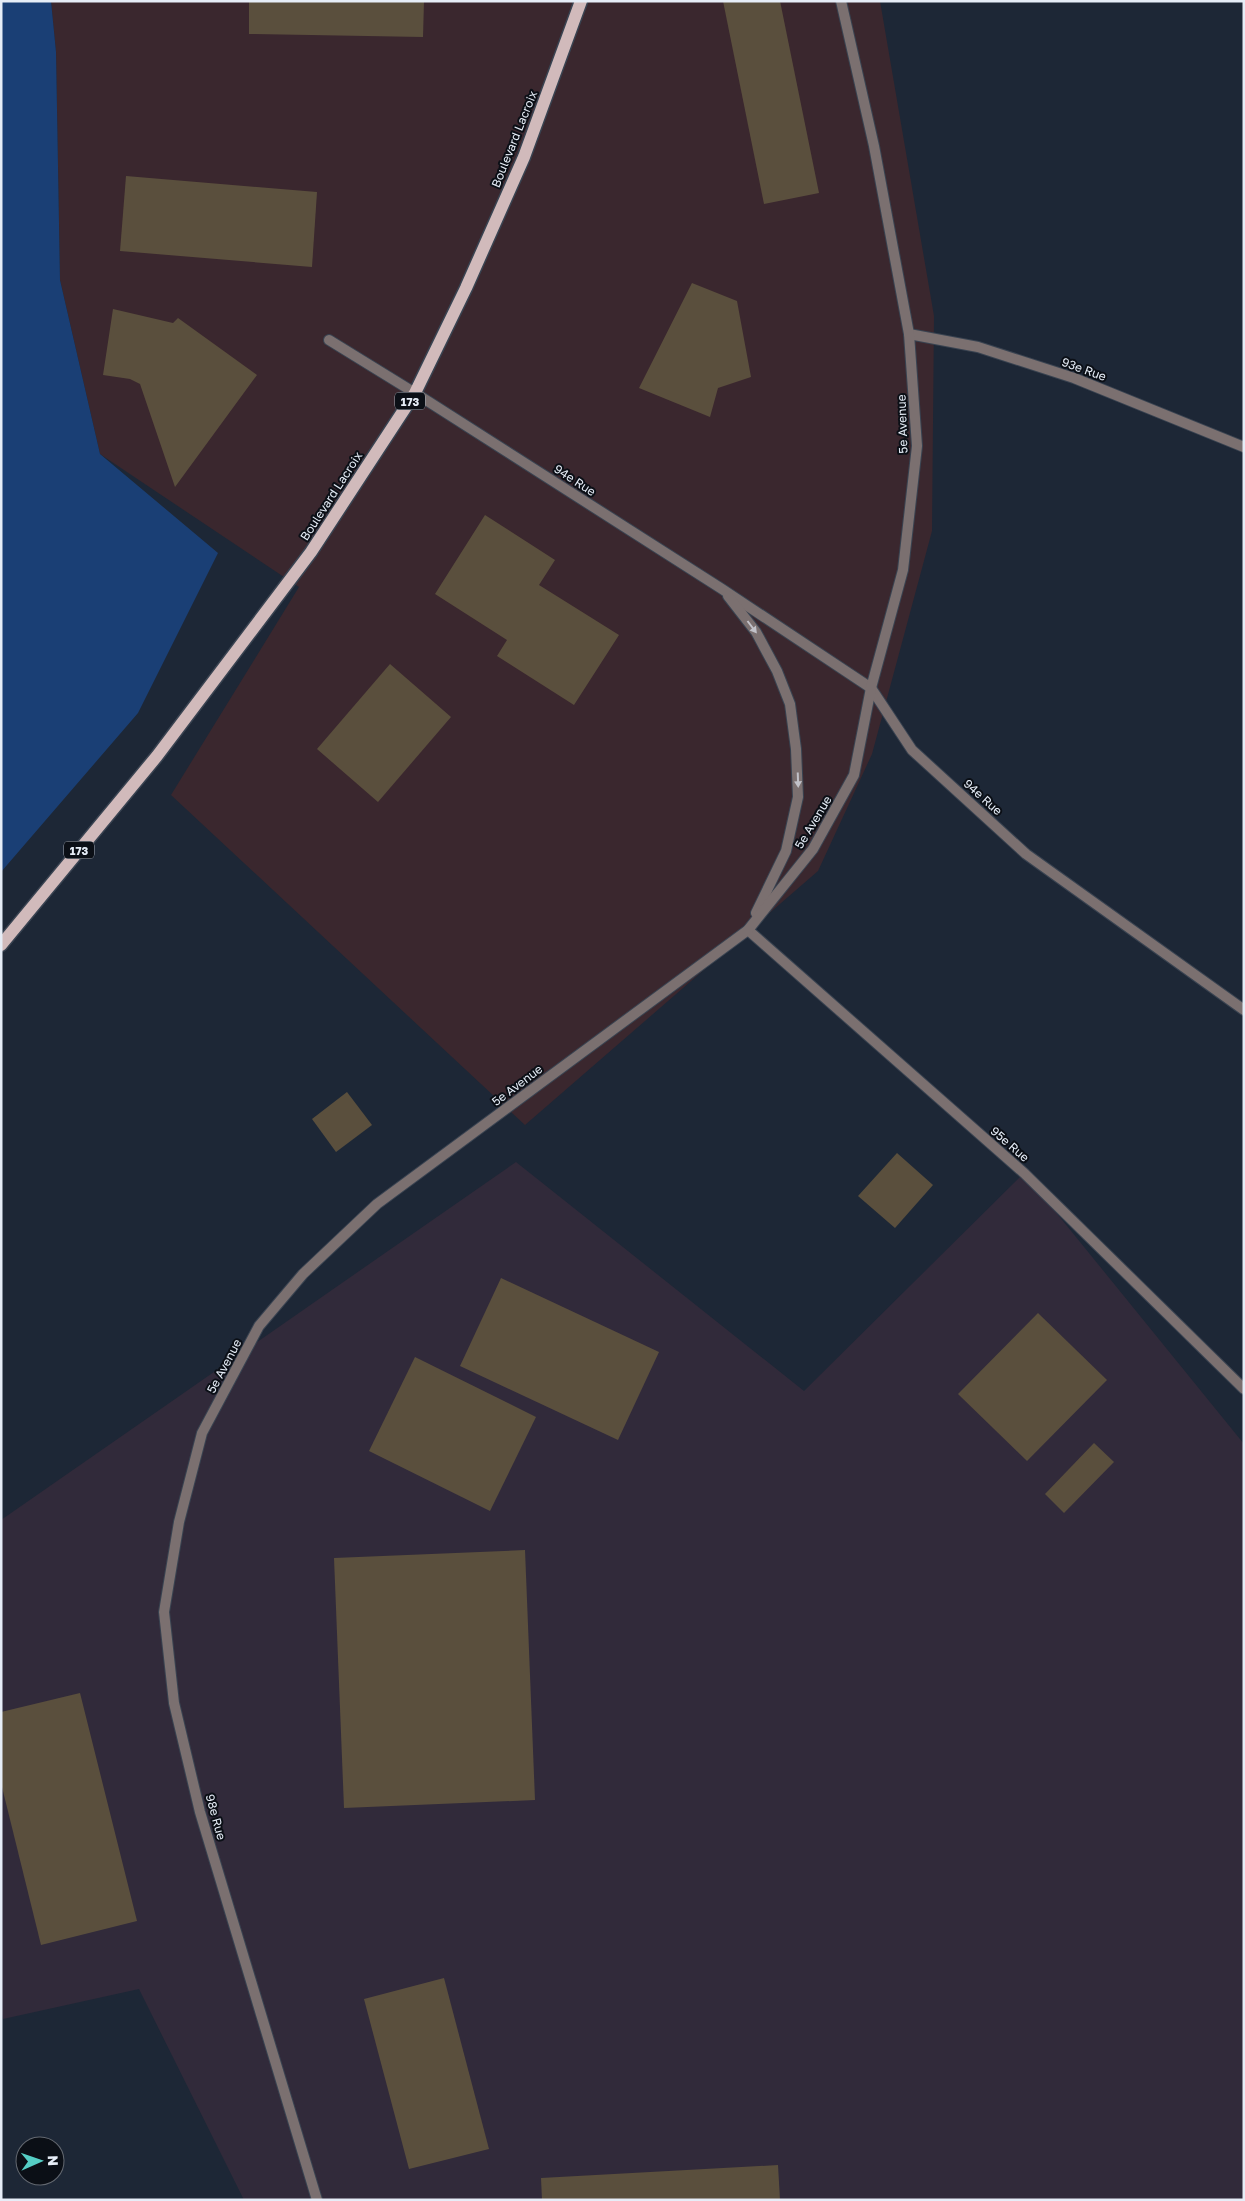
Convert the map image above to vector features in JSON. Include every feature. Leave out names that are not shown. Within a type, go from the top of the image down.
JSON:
[{"type":"main road","name":"Boulevard Lacroix","points":[[1,945],[157,756],[311,552],[415,393],[466,288],[524,157],[581,1]]},
{"type":"street","name":"5e Avenue","points":[[202,1433],[259,1326],[303,1274],[377,1204],[748,930],[813,849],[854,775],[871,688],[903,570],[916,456],[909,334],[874,146],[841,1]]},
{"type":"street","name":"93e Rue","points":[[909,334],[978,347],[1074,378],[1244,447]]},
{"type":"street","name":"94e Rue","points":[[329,340],[722,589],[871,688],[912,750],[1026,854],[1244,1010]]},
{"type":"street","name":"94e Rue","points":[[722,589],[756,632],[777,671],[790,704],[796,749],[798,797],[786,851],[748,930]]},
{"type":"street","name":"95e Rue","points":[[748,930],[1024,1173],[1244,1389]]},
{"type":"street","name":"98e Rue","points":[[202,1433],[179,1522],[164,1612],[174,1703],[200,1812],[317,2200]]},
{"type":"shaded area","points":[[1,1],[51,1],[56,52],[60,280],[100,454],[218,553],[138,713],[1,872]]},
{"type":"shaded area","points":[[51,1],[880,1],[934,316],[932,531],[872,754],[818,871],[525,1125],[171,795],[299,587],[100,454],[60,280],[56,52]]},
{"type":"shaded area","points":[[516,1162],[804,1391],[1024,1173],[1244,1444],[1244,2200],[244,2200],[139,1989],[3,2019],[1,2009],[1,1520]]},
{"type":"building","points":[[249,1],[424,1],[423,37],[249,34]]},
{"type":"building","points":[[723,1],[780,1],[819,193],[764,204]]},
{"type":"building","points":[[126,176],[317,192],[312,267],[120,251]]},
{"type":"building","points":[[692,283],[737,301],[751,377],[718,388],[710,417],[639,388]]},
{"type":"building","points":[[113,309],[173,323],[178,318],[257,375],[175,487],[140,384],[130,379],[103,375]]},
{"type":"building","points":[[485,515],[555,560],[539,585],[619,635],[574,705],[497,656],[507,640],[435,594]]},
{"type":"building","points":[[390,664],[451,717],[378,802],[317,749]]},
{"type":"building","points":[[347,1092],[372,1125],[336,1152],[312,1119]]},
{"type":"building","points":[[897,1153],[933,1185],[895,1228],[858,1196]]},
{"type":"building","points":[[501,1278],[659,1352],[618,1440],[460,1366]]},
{"type":"building","points":[[1038,1313],[1107,1380],[1027,1461],[958,1394]]},
{"type":"building","points":[[415,1357],[536,1417],[490,1511],[369,1451]]},
{"type":"building","points":[[1094,1443],[1114,1462],[1064,1513],[1045,1494]]},
{"type":"building","points":[[525,1550],[535,1800],[344,1808],[334,1558]]},
{"type":"building","points":[[80,1693],[137,1921],[41,1945],[1,1783],[1,1712]]},
{"type":"building","points":[[444,1978],[489,2149],[409,2169],[364,1999]]},
{"type":"building","points":[[778,2165],[780,2200],[542,2200],[541,2178]]}]
